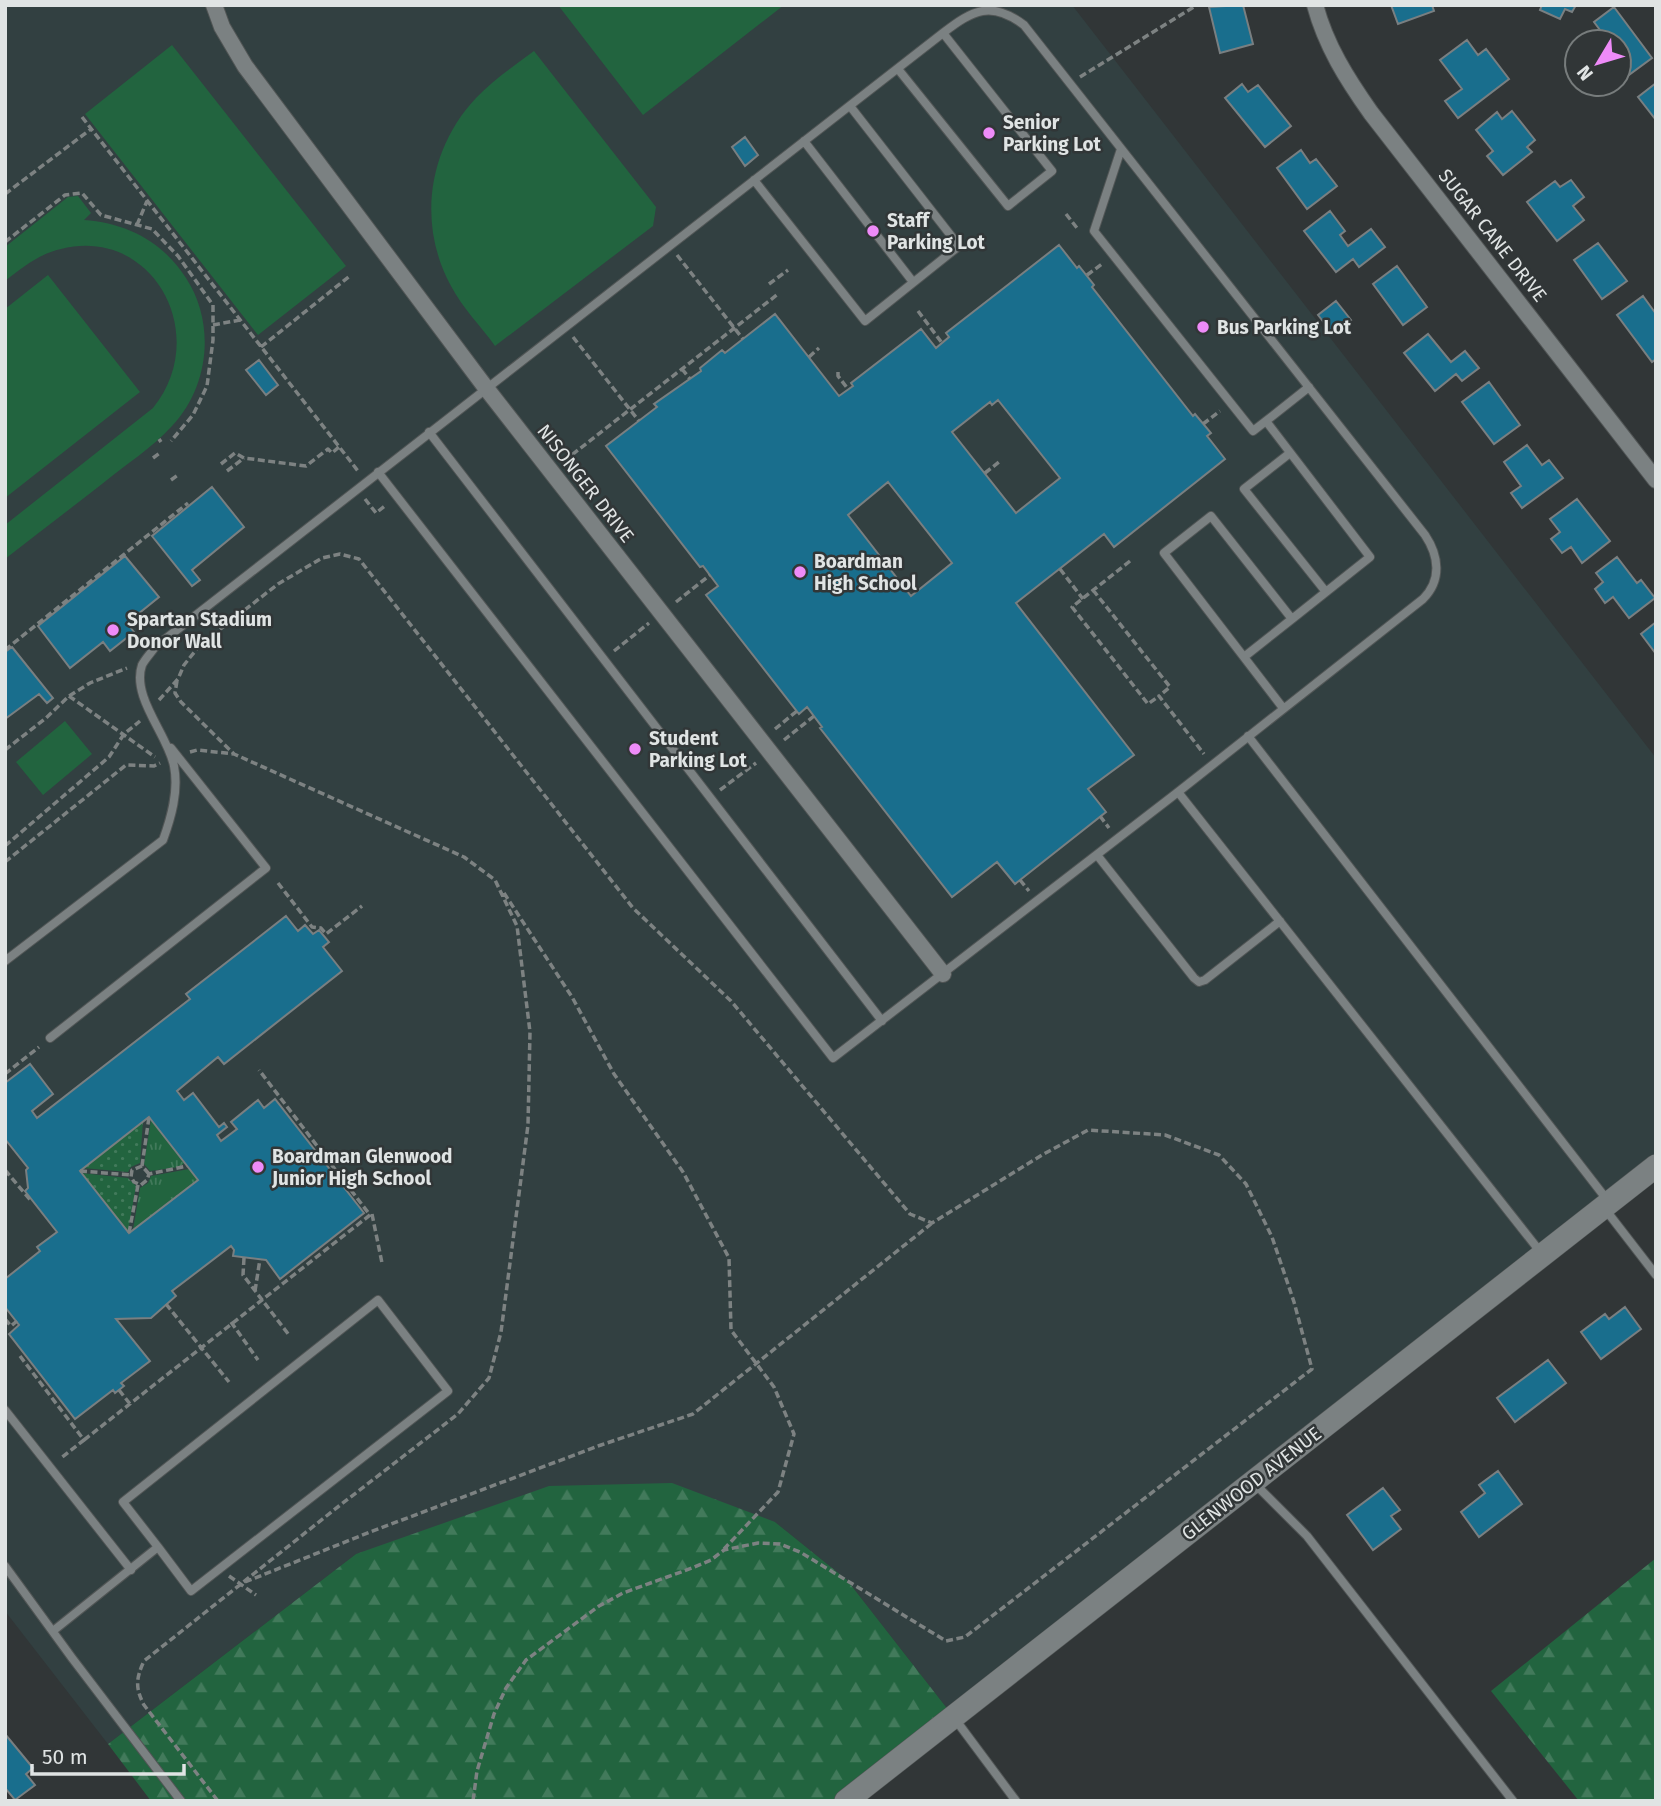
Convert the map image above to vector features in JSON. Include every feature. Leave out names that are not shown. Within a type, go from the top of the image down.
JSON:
[{"type":"street","name":"NISONGER DRIVE","points":[[214,5],[222,27],[245,66],[486,388],[943,974]]},
{"type":"street","name":"SUGAR CANE DRIVE","points":[[1315,5],[1331,51],[1347,79],[1656,480]]},
{"type":"street","name":"GLENWOOD AVENUE","points":[[846,1801],[1656,1166]]},
{"type":"lane","points":[[50,1038],[266,868],[167,743],[148,711],[141,690],[142,665],[155,647],[366,481],[943,33],[983,6],[1004,9],[1024,25],[1425,535],[1435,554],[1437,574],[1435,584],[1423,599],[833,1058],[378,472]]},
{"type":"lane","points":[[898,69],[1008,206],[1052,172],[943,33]]},
{"type":"lane","points":[[754,180],[865,321],[959,246],[850,106]]},
{"type":"lane","points":[[804,141],[913,282]]},
{"type":"lane","points":[[1121,149],[1094,231],[1253,431],[1309,387]]},
{"type":"lane","points":[[1244,657],[1370,557],[1266,421]]},
{"type":"lane","points":[[429,432],[882,1021]]},
{"type":"lane","points":[[1290,453],[1244,489],[1326,592]]},
{"type":"lane","points":[[1283,708],[1164,553],[1211,516],[1292,619]]},
{"type":"lane","points":[[1248,736],[1606,1204],[1656,1275]]},
{"type":"lane","points":[[5,961],[163,840],[173,812],[174,768],[167,743]]},
{"type":"lane","points":[[1178,792],[1542,1255]]},
{"type":"lane","points":[[1097,855],[1199,982],[1280,921]]},
{"type":"lane","points":[[378,1300],[448,1391],[191,1591],[158,1547],[123,1502],[378,1300]]},
{"type":"lane","points":[[5,1410],[131,1570]]},
{"type":"lane","points":[[1253,1481],[1307,1536],[1513,1801]]},
{"type":"lane","points":[[53,1631],[158,1547]]},
{"type":"lane","points":[[5,1566],[181,1801]]},
{"type":"lane","points":[[953,1716],[1016,1801]]},
{"type":"path","points":[[1070,84],[1197,5]]},
{"type":"path","points":[[82,117],[366,481]]},
{"type":"path","points":[[5,194],[91,129]]},
{"type":"path","points":[[5,242],[65,195],[82,193],[101,215],[152,229],[178,256],[213,305],[213,325],[207,386],[193,415],[171,441]]},
{"type":"path","points":[[137,225],[147,201]]},
{"type":"path","points":[[1066,214],[1077,228]]},
{"type":"path","points":[[670,246],[743,339]]},
{"type":"path","points":[[1087,275],[1104,262]]},
{"type":"path","points":[[769,284],[788,270]]},
{"type":"path","points":[[261,347],[351,275]]},
{"type":"path","points":[[561,463],[778,294]]},
{"type":"path","points":[[918,311],[943,343]]},
{"type":"path","points":[[213,325],[240,320]]},
{"type":"path","points":[[565,327],[639,421]]},
{"type":"path","points":[[808,357],[819,348]]},
{"type":"path","points":[[682,369],[690,379]]},
{"type":"path","points":[[838,372],[848,389]]},
{"type":"path","points":[[1203,424],[1220,411]]},
{"type":"path","points":[[221,464],[234,453],[243,458],[306,466],[328,449],[331,453],[339,447]]},
{"type":"path","points":[[153,458],[161,452]]},
{"type":"path","points":[[227,471],[243,458]]},
{"type":"path","points":[[985,473],[999,462]]},
{"type":"path","points":[[171,480],[178,475]]},
{"type":"path","points":[[5,650],[188,503]]},
{"type":"path","points":[[1093,590],[1170,687],[1148,704],[1072,607],[1083,599],[1093,590],[1130,561]]},
{"type":"path","points":[[1060,569],[1083,599]]},
{"type":"path","points":[[671,605],[710,575]]},
{"type":"path","points":[[604,659],[645,627]]},
{"type":"path","points":[[5,750],[69,696],[90,683],[132,667]]},
{"type":"path","points":[[5,846],[110,757],[124,734],[178,679],[176,693],[181,702],[234,754]]},
{"type":"path","points":[[5,862],[126,765],[154,766],[163,762],[69,696]]},
{"type":"path","points":[[1158,696],[1204,754]]},
{"type":"path","points":[[771,732],[797,711]]},
{"type":"path","points":[[780,744],[814,716]]},
{"type":"path","points":[[178,757],[197,750],[234,754],[464,857],[495,880],[572,998],[614,1074],[683,1172],[729,1258],[731,1330],[774,1387],[794,1434],[778,1492],[724,1550],[711,1560],[692,1568],[623,1592],[599,1606],[526,1660],[506,1688],[494,1714],[477,1771],[473,1801]]},
{"type":"path","points":[[710,798],[753,765]]},
{"type":"path","points":[[1100,816],[1109,828]]},
{"type":"path","points":[[218,1801],[144,1705],[138,1692],[136,1677],[144,1661],[458,1414],[489,1378],[501,1332],[528,1125],[530,1032],[517,926],[495,880]]},
{"type":"path","points":[[1020,880],[1029,891]]},
{"type":"path","points":[[278,883],[312,927],[321,928],[325,935],[362,906]]},
{"type":"path","points":[[5,1074],[50,1038]]},
{"type":"path","points":[[259,1070],[373,1215],[382,1264]]},
{"type":"path","points":[[149,1117],[142,1166],[149,1174]]},
{"type":"path","points":[[138,1185],[131,1175],[135,1168],[142,1166]]},
{"type":"path","points":[[149,1174],[187,1166]]},
{"type":"path","points":[[5,1170],[32,1202]]},
{"type":"path","points":[[80,1171],[131,1175]]},
{"type":"path","points":[[138,1185],[145,1183],[149,1174]]},
{"type":"path","points":[[129,1233],[138,1185]]},
{"type":"path","points":[[58,1460],[368,1217],[370,1212]]},
{"type":"path","points":[[240,1584],[601,1445],[693,1414],[932,1223]]},
{"type":"path","points":[[244,1258],[243,1275],[289,1335]]},
{"type":"path","points":[[256,1291],[260,1259]]},
{"type":"path","points":[[166,1304],[229,1382]]},
{"type":"path","points":[[5,1319],[11,1326],[17,1321]]},
{"type":"path","points":[[231,1322],[258,1360]]},
{"type":"path","points":[[20,1356],[84,1440]]},
{"type":"path","points":[[119,1390],[130,1404]]},
{"type":"path","points":[[724,1550],[758,1542],[780,1544],[800,1552],[946,1641],[965,1637]]},
{"type":"path","points":[[218,1569],[256,1595]]},
{"type":"shaded area","points":[[5,5],[1072,5],[1656,758],[1656,1166],[953,1716],[847,1580],[775,1522],[356,1554],[108,1744],[5,1611]]},
{"type":"green space","points":[[558,5],[784,5],[643,115]]},
{"type":"green space","points":[[172,45],[346,266],[258,335],[85,114]]},
{"type":"green space","points":[[534,51],[656,207],[653,226],[495,346],[456,294],[440,262],[431,213],[433,188],[447,140],[460,118],[489,85]]},
{"type":"green space","points":[[78,196],[91,213],[84,220],[115,225],[142,237],[166,254],[186,278],[202,315],[205,335],[201,374],[184,410],[164,434],[5,559],[5,525],[153,408],[170,379],[176,349],[174,320],[164,292],[146,270],[122,254],[94,246],[61,249],[38,258],[5,281],[5,247],[68,197]]},
{"type":"green space","points":[[48,275],[140,392],[5,498],[5,309]]},
{"type":"green space","points":[[65,721],[92,754],[43,795],[16,762]]},
{"type":"green space","points":[[151,1120],[185,1163],[179,1167],[150,1171],[144,1164]]},
{"type":"green space","points":[[143,1121],[140,1163],[131,1167],[128,1172],[83,1168]]},
{"type":"green space","points":[[189,1169],[198,1180],[133,1230],[140,1188],[148,1183],[151,1176]]},
{"type":"green space","points":[[81,1173],[128,1178],[136,1186],[128,1232]]},
{"type":"green space","points":[[672,1483],[775,1522],[847,1580],[953,1716],[846,1801],[151,1801],[108,1744],[356,1554],[549,1486]]},
{"type":"green space","points":[[1656,1558],[1656,1801],[1579,1801],[1491,1691]]},
{"type":"building","points":[[1243,5],[1253,44],[1220,53],[1209,7]]},
{"type":"building","points":[[1391,5],[1432,5],[1434,11],[1398,24]]},
{"type":"building","points":[[1542,5],[1576,5],[1572,12],[1565,9],[1560,19],[1540,10]]},
{"type":"building","points":[[1614,7],[1630,28],[1598,28],[1594,22]]},
{"type":"building","points":[[1633,32],[1652,58],[1633,72]]},
{"type":"building","points":[[1467,40],[1478,55],[1486,49],[1509,79],[1458,118],[1445,101],[1462,89],[1440,60]]},
{"type":"building","points":[[1656,83],[1656,120],[1638,97]]},
{"type":"building","points":[[1242,84],[1248,92],[1258,85],[1291,126],[1265,147],[1225,98]]},
{"type":"building","points":[[1512,111],[1535,140],[1527,147],[1532,152],[1503,175],[1487,156],[1493,151],[1476,130],[1497,112],[1502,119]]},
{"type":"building","points":[[745,137],[758,155],[745,166],[732,147]]},
{"type":"building","points":[[1301,150],[1310,163],[1316,159],[1337,186],[1307,209],[1277,168]]},
{"type":"building","points":[[1571,180],[1584,197],[1573,206],[1584,220],[1557,241],[1527,202],[1555,181],[1560,187]]},
{"type":"building","points":[[1330,211],[1345,231],[1340,235],[1348,246],[1371,229],[1385,247],[1359,267],[1353,259],[1336,272],[1304,231]]},
{"type":"building","points":[[1598,243],[1627,281],[1602,299],[1574,260]]},
{"type":"building","name":"Boardman High School","points":[[1059,245],[1094,285],[1092,287],[1193,416],[1195,414],[1211,433],[1207,436],[1225,459],[1114,547],[1104,534],[1016,603],[1134,755],[1088,789],[1106,812],[1015,884],[997,862],[952,897],[820,728],[822,727],[807,707],[799,714],[706,595],[718,586],[703,566],[700,567],[606,446],[657,407],[654,404],[701,371],[700,368],[722,350],[725,353],[775,314],[839,396],[853,386],[851,383],[921,329],[936,348],[949,337],[946,333]],"holes":[[[998,400],[1060,478],[1016,513],[952,432],[990,402],[992,405]],[[888,482],[952,563],[911,596],[848,515]]]},
{"type":"building","points":[[1397,266],[1427,307],[1403,325],[1373,284]]},
{"type":"building","points":[[1643,296],[1656,314],[1656,359],[1652,362],[1617,315]]},
{"type":"building","points":[[1336,301],[1351,320],[1333,334],[1318,315]]},
{"type":"building","points":[[1428,334],[1451,362],[1465,351],[1479,368],[1462,381],[1456,374],[1435,391],[1404,353]]},
{"type":"building","points":[[259,360],[278,385],[266,395],[246,370]]},
{"type":"building","points":[[1489,382],[1520,425],[1494,444],[1462,402]]},
{"type":"building","points":[[1527,445],[1542,465],[1549,460],[1563,478],[1522,508],[1511,493],[1521,486],[1504,462]]},
{"type":"building","points":[[212,487],[244,527],[192,570],[200,580],[192,586],[152,536]]},
{"type":"building","points":[[1577,499],[1610,541],[1582,563],[1571,547],[1562,553],[1551,539],[1560,532],[1550,519]]},
{"type":"building","points":[[125,556],[159,597],[127,623],[134,632],[110,651],[103,642],[70,668],[38,626]]},
{"type":"building","points":[[1617,557],[1637,583],[1641,580],[1655,598],[1629,618],[1613,597],[1605,603],[1595,589],[1603,582],[1596,573]]},
{"type":"building","points":[[1656,622],[1656,654],[1641,634]]},
{"type":"building","points":[[12,647],[53,698],[47,703],[39,694],[5,719],[5,652]]},
{"type":"building","name":"Boardman Glenwood Junior High School","points":[[286,916],[298,931],[305,925],[313,934],[319,930],[329,942],[323,947],[342,971],[224,1064],[218,1057],[177,1091],[184,1100],[193,1093],[219,1127],[224,1123],[227,1127],[217,1135],[221,1141],[237,1129],[231,1122],[258,1100],[264,1108],[275,1099],[364,1213],[280,1279],[266,1260],[233,1256],[234,1250],[231,1246],[172,1291],[176,1296],[151,1318],[116,1319],[150,1361],[121,1383],[124,1386],[115,1393],[113,1390],[75,1419],[9,1334],[19,1325],[5,1307],[5,1279],[40,1251],[37,1247],[57,1232],[25,1191],[28,1188],[28,1168],[5,1139],[5,1083],[30,1064],[53,1094],[32,1111],[37,1118],[190,999],[186,994]],"holes":[[[149,1117],[198,1180],[129,1233],[80,1171]]]},
{"type":"building","points":[[1625,1307],[1641,1329],[1601,1359],[1581,1332],[1605,1314],[1609,1319]]},
{"type":"building","points":[[1548,1360],[1566,1383],[1515,1422],[1497,1398]]},
{"type":"building","points":[[1498,1471],[1522,1504],[1479,1537],[1461,1512],[1485,1493],[1479,1485]]},
{"type":"building","points":[[1383,1488],[1400,1510],[1391,1516],[1401,1529],[1373,1550],[1347,1515]]},
{"type":"building","points":[[5,1734],[33,1768],[26,1774],[35,1785],[15,1800],[5,1788]]},
{"type":"place","name":"Senior Parking Lot","points":[[989,133]]},
{"type":"place","name":"Staff Parking Lot","points":[[873,231]]},
{"type":"place","name":"Bus Parking Lot","points":[[1203,327]]},
{"type":"place","name":"Boardman High School","points":[[800,572]]},
{"type":"place","name":"Spartan Stadium Donor Wall","points":[[113,630]]},
{"type":"place","name":"Student Parking Lot","points":[[635,749]]},
{"type":"place","name":"Boardman Glenwood Junior High School","points":[[258,1167]]}]
